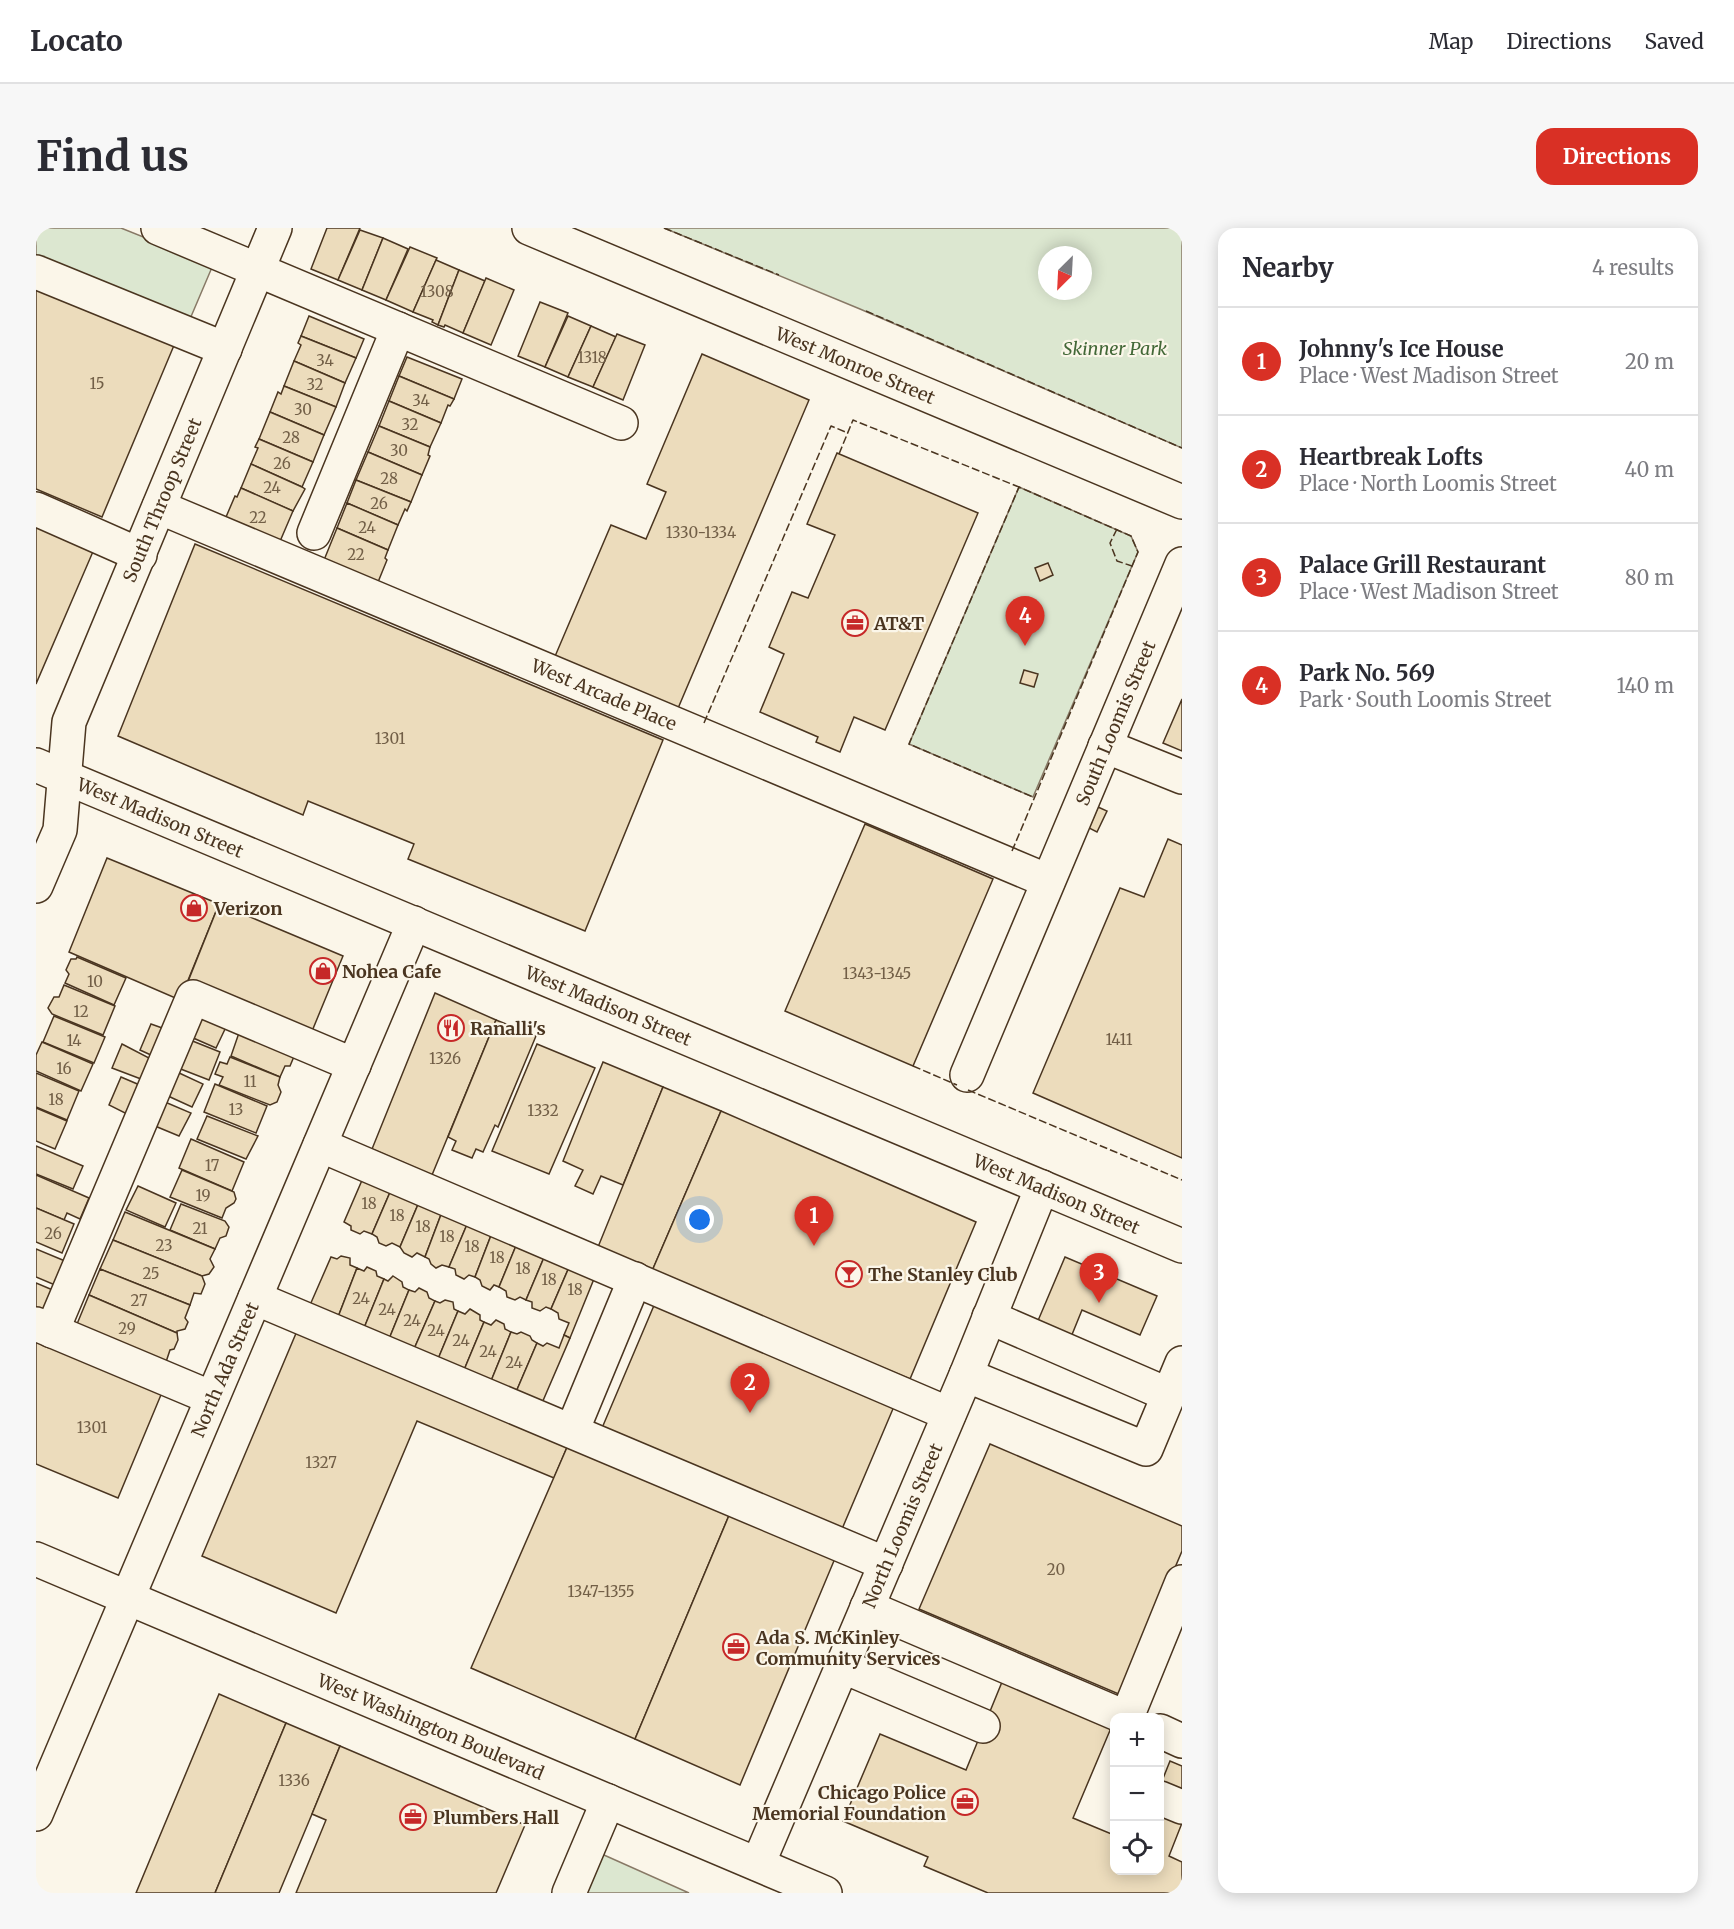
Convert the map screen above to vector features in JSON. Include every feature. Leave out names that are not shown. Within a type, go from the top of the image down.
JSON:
[{"type":"street","points":[[158,228],[621,423]]},
{"type":"street","name":"South Throop Street","points":[[36,886],[60,830],[50,771],[275,228]]},
{"type":"street","name":"West Monroe Street","points":[[529,228],[1182,502]]},
{"type":"street","points":[[36,272],[225,349]]},
{"type":"street","points":[[314,533],[398,329]]},
{"type":"street","name":"West Arcade Place","points":[[159,507],[1048,882]]},
{"type":"street","points":[[36,509],[140,555]]},
{"type":"street","name":"South Loomis Street","points":[[967,1075],[1182,564]]},
{"type":"street","points":[[1105,746],[1182,777]]},
{"type":"street","name":"West Madison Street","points":[[50,771],[1182,1246]]},
{"type":"street","name":"North Ada Street","points":[[36,1814],[414,923]]},
{"type":"street","points":[[212,1398],[44,1327],[193,997],[354,1065]]},
{"type":"street","points":[[320,1145],[949,1414]]},
{"type":"street","name":"North Loomis Street","points":[[758,1864],[966,1375],[1042,1187]]},
{"type":"street","points":[[572,1431],[635,1279]]},
{"type":"street","points":[[255,1298],[886,1564]]},
{"type":"street","points":[[989,1317],[1169,1395]]},
{"type":"street","points":[[966,1375],[1146,1449],[1182,1363]]},
{"type":"street","name":"West Washington Boulevard","points":[[36,1559],[825,1893]]},
{"type":"street","points":[[1129,1713],[1182,1582]]},
{"type":"street","points":[[867,1608],[1117,1713]]},
{"type":"street","points":[[842,1666],[983,1726]]},
{"type":"street","points":[[1164,1733],[1182,1741]]},
{"type":"street","points":[[1164,1800],[1182,1807]]},
{"type":"street","points":[[569,1893],[608,1801]]},
{"type":"green space","points":[[36,228],[121,228],[213,265],[187,326],[36,258]]},
{"type":"green space","name":"Skinner Park","points":[[664,228],[1182,228],[1182,448],[860,309]]},
{"type":"green space","points":[[1019,487],[1131,536],[1138,552],[1033,797],[909,744]]},
{"type":"green space","points":[[595,1851],[689,1893],[577,1893]]},
{"type":"building","points":[[327,228],[360,228],[338,280],[311,269]]},
{"type":"building","points":[[360,230],[383,238],[362,290],[338,280]]},
{"type":"building","points":[[383,238],[408,249],[386,300],[362,290]]},
{"type":"building","points":[[410,247],[437,258],[413,312],[386,300]]},
{"type":"building","points":[[436,260],[459,270],[438,325],[432,322],[433,320],[413,312]]},
{"type":"building","points":[[459,270],[485,281],[463,333],[445,325],[444,327],[438,325]]},
{"type":"building","points":[[486,278],[514,290],[491,345],[463,333]]},
{"type":"building","points":[[36,285],[175,343],[102,517],[36,489]]},
{"type":"building","points":[[540,302],[568,313],[545,367],[518,356]]},
{"type":"building","points":[[309,316],[364,339],[356,358],[301,336]]},
{"type":"building","points":[[568,316],[591,326],[568,377],[545,367]]},
{"type":"building","points":[[591,326],[616,337],[593,387],[568,377]]},
{"type":"building","points":[[617,334],[645,345],[623,400],[593,387]]},
{"type":"building","points":[[301,336],[356,358],[345,383],[294,361],[301,345],[298,343]]},
{"type":"building","points":[[702,354],[809,400],[676,713],[553,661],[611,525],[646,539],[666,492],[647,484]]},
{"type":"building","points":[[407,357],[462,379],[454,399],[399,376]]},
{"type":"building","points":[[294,361],[345,383],[336,407],[284,386]]},
{"type":"building","points":[[399,376],[454,399],[450,406],[448,405],[441,423],[389,401]]},
{"type":"building","points":[[284,386],[336,407],[324,435],[270,412],[278,392],[281,394]]},
{"type":"building","points":[[389,401],[441,423],[430,447],[379,426]]},
{"type":"building","points":[[270,412],[324,435],[313,462],[259,439]]},
{"type":"building","points":[[379,426],[430,447],[428,455],[430,456],[422,475],[368,452]]},
{"type":"building","points":[[259,439],[313,462],[302,487],[251,464]]},
{"type":"building","points":[[368,452],[422,475],[411,502],[356,480]]},
{"type":"building","name":"AT&T","points":[[837,453],[978,513],[885,730],[854,717],[840,752],[816,742],[818,737],[760,712],[784,654],[769,647],[792,592],[808,598],[835,535],[807,524]]},
{"type":"building","points":[[251,464],[305,489],[293,511],[241,488]]},
{"type":"building","points":[[356,480],[411,502],[398,525],[347,503]]},
{"type":"building","points":[[241,488],[293,511],[278,546],[223,524]]},
{"type":"building","points":[[347,503],[398,525],[388,550],[337,528]]},
{"type":"building","points":[[36,513],[98,540],[36,684]]},
{"type":"building","points":[[337,528],[388,550],[385,558],[387,560],[376,587],[322,565]]},
{"type":"building","points":[[195,544],[663,740],[585,931],[408,859],[414,844],[308,801],[303,815],[118,736]]},
{"type":"building","points":[[1048,563],[1053,575],[1040,581],[1035,568]]},
{"type":"building","points":[[1024,670],[1038,674],[1034,687],[1020,683]]},
{"type":"building","points":[[1182,699],[1182,751],[1163,743]]},
{"type":"building","points":[[1098,807],[1107,811],[1097,832],[1089,828]]},
{"type":"building","points":[[865,824],[993,879],[913,1066],[785,1011]]},
{"type":"building","points":[[1168,839],[1182,845],[1182,1158],[1033,1093],[1120,888],[1144,897]]},
{"type":"building","points":[[107,858],[219,904],[180,1000],[69,952]]},
{"type":"building","points":[[219,904],[343,956],[310,1036],[187,984]]},
{"type":"building","points":[[77,957],[126,978],[114,1005],[65,983],[69,974],[66,970],[71,959]]},
{"type":"building","points":[[64,985],[115,1006],[103,1035],[52,1014],[48,1008],[54,997],[59,997]]},
{"type":"building","points":[[435,993],[496,1020],[432,1175],[372,1149]]},
{"type":"building","points":[[201,1014],[227,1025],[216,1048],[191,1037]]},
{"type":"building","points":[[54,1016],[105,1037],[94,1063],[43,1042]]},
{"type":"building","points":[[496,1020],[536,1036],[498,1127],[495,1125],[483,1152],[476,1149],[472,1158],[452,1150],[456,1141],[448,1137]]},
{"type":"building","points":[[151,1024],[165,1029],[153,1056],[140,1050]]},
{"type":"building","points":[[241,1027],[295,1054],[290,1066],[285,1066],[280,1077],[231,1056]]},
{"type":"building","points":[[185,1038],[220,1052],[209,1080],[173,1066]]},
{"type":"building","points":[[42,1042],[93,1064],[81,1091],[36,1071],[36,1055]]},
{"type":"building","points":[[122,1044],[151,1059],[141,1079],[112,1068]]},
{"type":"building","points":[[537,1044],[595,1068],[549,1174],[492,1151]]},
{"type":"building","points":[[230,1057],[280,1077],[278,1085],[281,1092],[277,1102],[270,1105],[219,1085],[223,1077],[215,1074],[220,1062],[227,1064]]},
{"type":"building","points":[[603,1062],[663,1087],[623,1185],[601,1176],[593,1194],[575,1186],[583,1170],[563,1161]]},
{"type":"building","points":[[177,1072],[203,1084],[192,1107],[168,1096]]},
{"type":"building","points":[[36,1073],[79,1091],[67,1120],[36,1107]]},
{"type":"building","points":[[121,1077],[142,1086],[129,1115],[109,1105]]},
{"type":"building","points":[[215,1084],[267,1106],[256,1133],[204,1112]]},
{"type":"building","points":[[663,1087],[721,1111],[652,1271],[598,1247]]},
{"type":"building","points":[[165,1102],[191,1113],[179,1136],[155,1126]]},
{"type":"building","points":[[36,1108],[67,1121],[55,1149],[36,1141]]},
{"type":"building","points":[[721,1111],[976,1222],[910,1379],[652,1271]]},
{"type":"building","points":[[207,1116],[258,1136],[246,1159],[197,1139]]},
{"type":"building","points":[[191,1139],[244,1162],[232,1191],[179,1168]]},
{"type":"building","points":[[36,1146],[83,1166],[73,1189],[36,1174]]},
{"type":"building","points":[[182,1170],[234,1192],[236,1199],[226,1208],[222,1218],[170,1197]]},
{"type":"building","points":[[366,1171],[394,1183],[372,1234],[364,1231],[360,1234],[351,1230],[351,1226],[344,1222]]},
{"type":"building","points":[[36,1175],[89,1198],[80,1219],[67,1213],[64,1220],[36,1208]]},
{"type":"building","points":[[394,1183],[422,1195],[400,1247],[392,1243],[386,1246],[379,1243],[377,1237],[372,1234]]},
{"type":"building","points":[[138,1186],[176,1203],[165,1227],[126,1210]]},
{"type":"building","points":[[422,1195],[445,1204],[425,1257],[417,1253],[412,1257],[404,1253],[400,1247]]},
{"type":"building","points":[[181,1204],[225,1221],[229,1227],[226,1236],[220,1238],[215,1249],[170,1230]]},
{"type":"building","points":[[445,1204],[471,1215],[449,1267],[442,1265],[436,1268],[425,1257]]},
{"type":"building","points":[[36,1208],[74,1224],[62,1253],[36,1242]]},
{"type":"building","points":[[125,1212],[215,1249],[210,1259],[214,1267],[209,1274],[202,1276],[113,1240]]},
{"type":"building","points":[[471,1215],[495,1225],[475,1277],[469,1275],[464,1279],[456,1275],[455,1269],[449,1267]]},
{"type":"building","points":[[495,1225],[520,1236],[499,1287],[494,1285],[490,1290],[482,1286],[480,1280],[475,1277]]},
{"type":"building","points":[[520,1236],[548,1248],[526,1300],[520,1297],[515,1300],[507,1297],[506,1291],[499,1287]]},
{"type":"building","points":[[113,1240],[202,1276],[205,1284],[201,1294],[194,1293],[190,1305],[100,1269]]},
{"type":"building","points":[[548,1248],[573,1258],[551,1309],[546,1307],[540,1311],[532,1308],[532,1302],[526,1300]]},
{"type":"building","points":[[36,1249],[65,1261],[55,1285],[36,1277]]},
{"type":"building","points":[[341,1256],[350,1258],[350,1265],[357,1268],[338,1317],[310,1305],[331,1257],[337,1259]]},
{"type":"building","points":[[1065,1257],[1157,1296],[1140,1335],[1082,1310],[1071,1337],[1037,1323]]},
{"type":"building","points":[[573,1258],[598,1269],[570,1338],[564,1335],[569,1323],[559,1319],[558,1313],[551,1309]]},
{"type":"building","points":[[367,1267],[376,1271],[377,1276],[384,1279],[364,1328],[338,1317],[357,1268],[364,1271]]},
{"type":"building","points":[[100,1269],[190,1305],[185,1318],[188,1322],[185,1329],[177,1333],[89,1295]]},
{"type":"building","points":[[393,1276],[409,1290],[389,1339],[364,1328],[384,1279],[388,1281]]},
{"type":"building","points":[[36,1283],[55,1291],[44,1314],[36,1311]]},
{"type":"building","points":[[419,1288],[427,1292],[429,1298],[435,1301],[414,1349],[389,1339],[409,1290],[415,1292]]},
{"type":"building","points":[[89,1295],[177,1333],[178,1340],[174,1349],[170,1350],[166,1362],[77,1324]]},
{"type":"building","points":[[658,1296],[898,1397],[842,1529],[602,1428]]},
{"type":"building","points":[[445,1300],[453,1302],[454,1309],[458,1311],[438,1359],[414,1349],[435,1301],[440,1303]]},
{"type":"building","points":[[470,1309],[480,1315],[480,1320],[484,1322],[464,1370],[438,1359],[458,1311],[465,1314]]},
{"type":"building","points":[[496,1320],[504,1324],[505,1329],[511,1332],[491,1381],[464,1370],[484,1322],[491,1325]]},
{"type":"building","points":[[297,1331],[568,1445],[554,1478],[417,1421],[336,1613],[202,1556]]},
{"type":"building","points":[[511,1332],[517,1334],[521,1332],[530,1336],[537,1343],[516,1392],[491,1381]]},
{"type":"building","points":[[564,1335],[570,1338],[542,1403],[516,1392],[537,1343],[543,1346],[547,1343],[559,1348]]},
{"type":"building","points":[[36,1336],[163,1390],[118,1498],[36,1464]]},
{"type":"building","points":[[990,1444],[1182,1526],[1182,1551],[1121,1695],[919,1609]]},
{"type":"building","points":[[568,1445],[730,1513],[635,1739],[471,1668]]},
{"type":"building","name":"Ada S. McKinley Community Services","points":[[730,1513],[836,1556],[740,1785],[635,1739]]},
{"type":"building","name":"Chicago Police Memorial Foundation","points":[[1002,1682],[1110,1728],[1073,1818],[1110,1833],[1110,1875],[1164,1875],[1164,1776],[1170,1761],[1182,1766],[1182,1823],[1169,1856],[1182,1862],[1182,1893],[988,1893],[924,1866],[928,1857],[843,1821],[880,1734],[966,1770]]},
{"type":"building","points":[[219,1694],[286,1723],[215,1893],[136,1893]]},
{"type":"building","points":[[286,1723],[340,1746],[312,1814],[279,1893],[215,1893]]},
{"type":"building","name":"Plumbers Hall","points":[[340,1746],[525,1825],[496,1893],[296,1893],[326,1820],[312,1814]]},
{"type":"fence","points":[[664,228],[779,275]]},
{"type":"fence","points":[[866,311],[1182,448]]},
{"type":"fence","points":[[839,454],[853,420],[1019,487]]},
{"type":"fence","points":[[704,723],[831,426],[848,433]]},
{"type":"fence","points":[[1012,851],[1138,552],[1131,536],[1019,487],[909,744],[1033,797]]},
{"type":"fence","points":[[1117,529],[1110,543],[1117,561],[1132,566]]},
{"type":"fence","points":[[913,1066],[957,1085]]},
{"type":"fence","points":[[968,1090],[1182,1180]]},
{"type":"place","name":"AT&T","points":[[855,623]]},
{"type":"place","name":"Park No. 569","points":[[1025,646]]},
{"type":"place","name":"Verizon","points":[[194,908]]},
{"type":"place","name":"Nohea Cafe","points":[[323,971]]},
{"type":"place","name":"Ranalli's","points":[[451,1028]]},
{"type":"place","name":"Johnny's Ice House","points":[[814,1246]]},
{"type":"place","name":"The Stanley Club","points":[[849,1274]]},
{"type":"place","name":"Palace Grill Restaurant","points":[[1099,1303]]},
{"type":"place","name":"Heartbreak Lofts","points":[[750,1413]]},
{"type":"place","name":"Ada S. McKinley Community Services","points":[[736,1647]]},
{"type":"place","name":"Chicago Police Memorial Foundation","points":[[965,1802]]},
{"type":"place","name":"Plumbers Hall","points":[[413,1817]]}]
